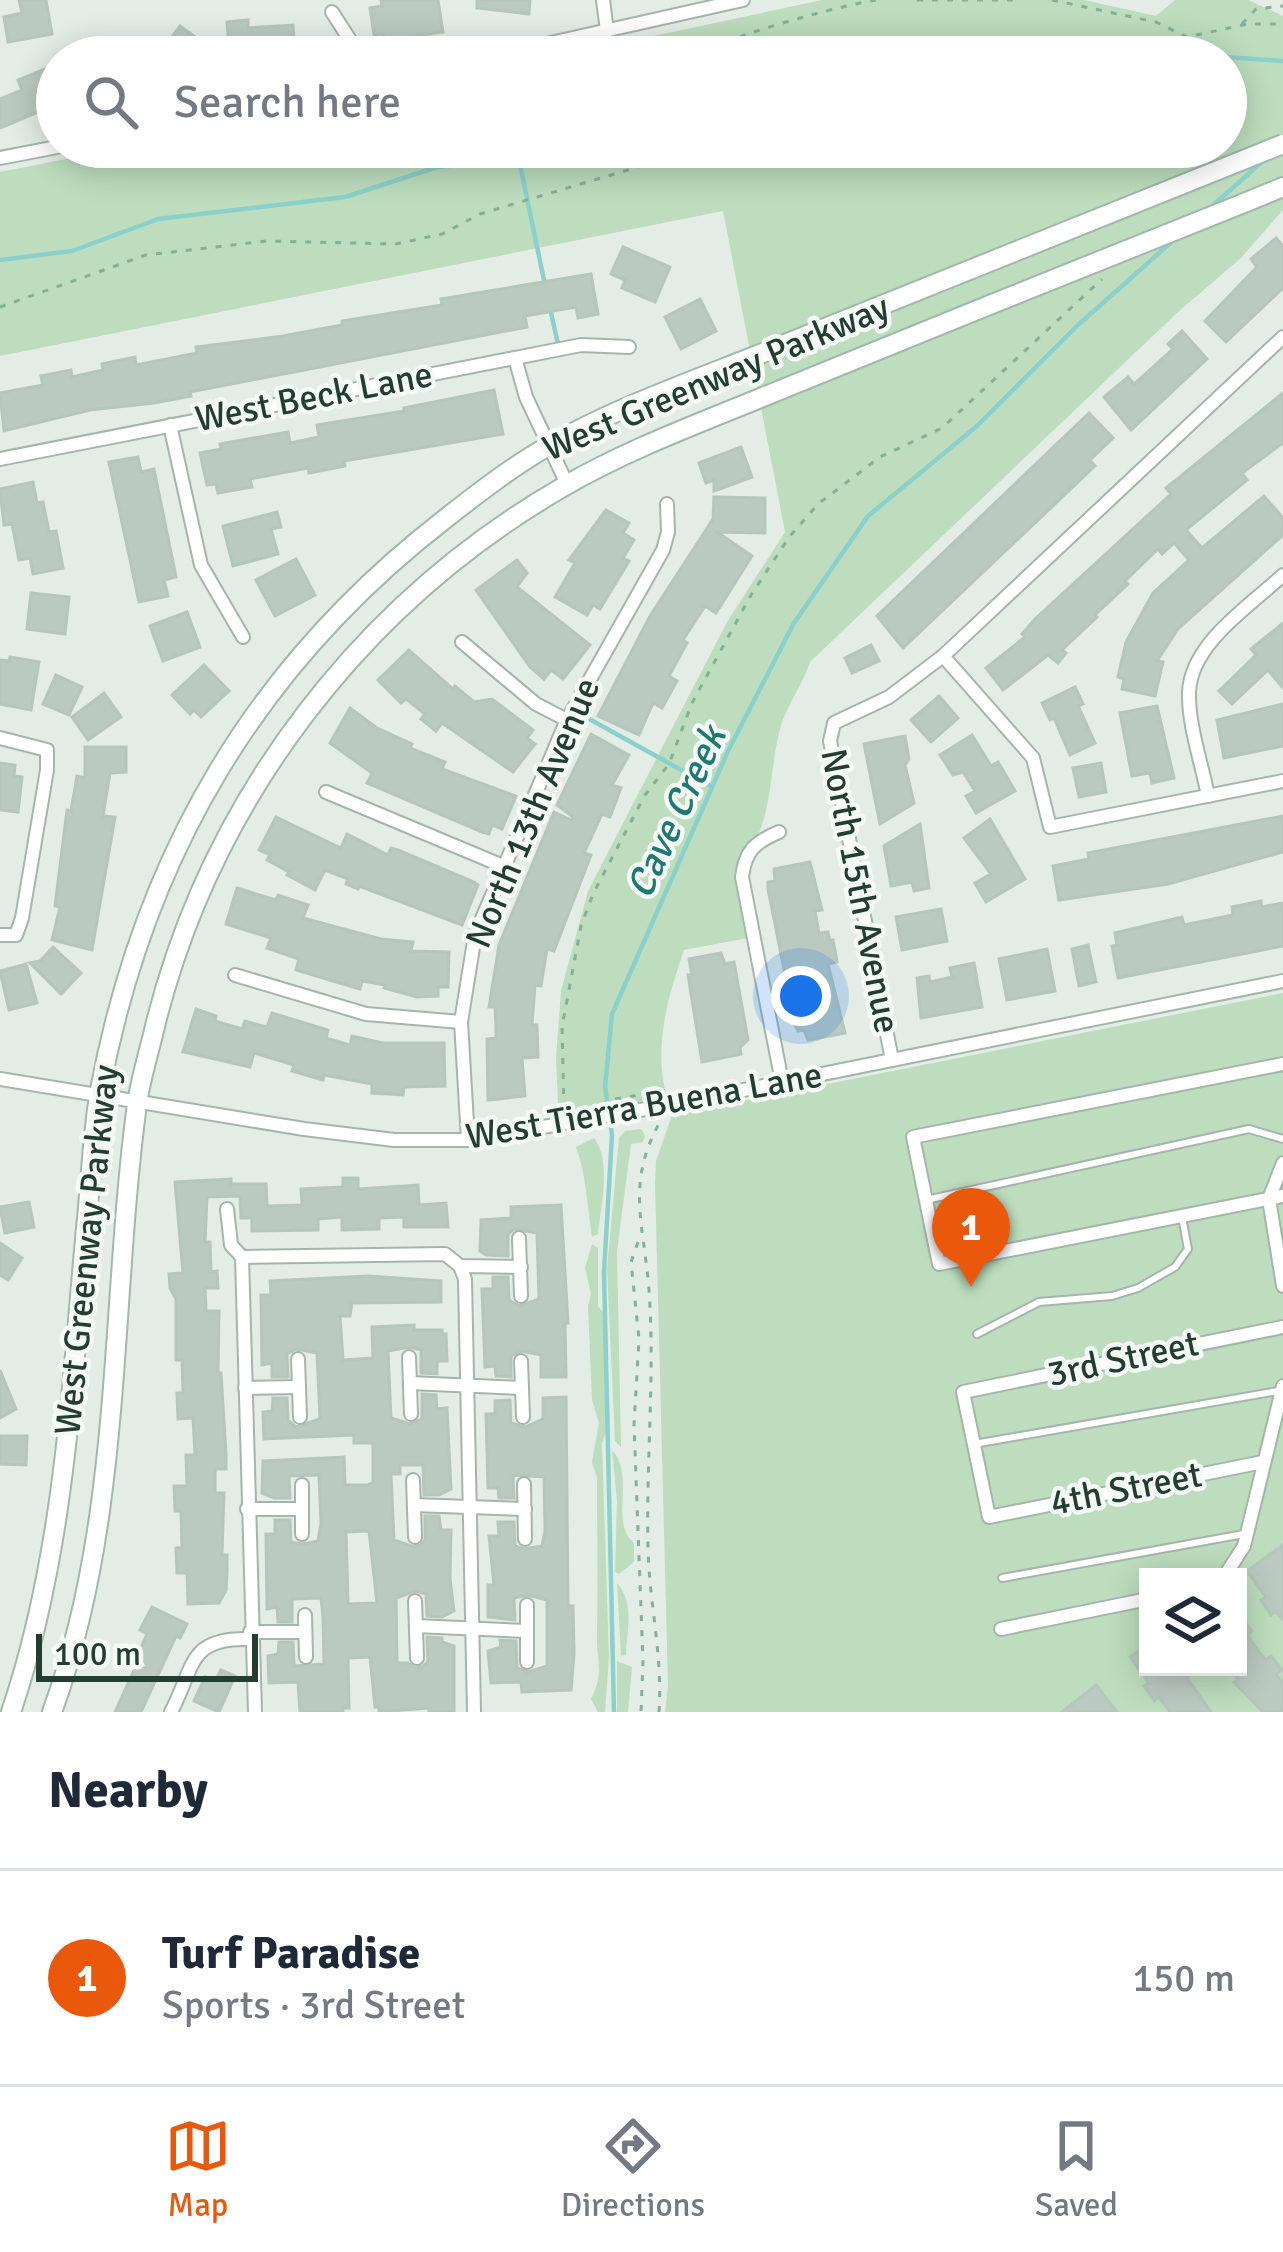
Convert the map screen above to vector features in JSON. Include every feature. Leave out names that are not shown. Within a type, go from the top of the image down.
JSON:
[{"type":"main road","name":"West Greenway Parkway","points":[[1247,158],[1283,144]]},
{"type":"main road","name":"West Greenway Parkway","points":[[11,1712],[38,1627],[59,1510],[100,1094],[131,960],[164,876],[218,766],[298,656],[395,557],[548,446],[702,377],[1222,168]]},
{"type":"main road","name":"West Greenway Parkway","points":[[52,1712],[70,1664],[98,1518],[138,1100],[166,985],[222,844],[270,761],[325,686],[392,615],[506,523],[628,452],[1283,187]]},
{"type":"street","points":[[603,0],[607,31]]},
{"type":"street","points":[[579,36],[743,0]]},
{"type":"street","points":[[332,12],[347,36]]},
{"type":"street","points":[[0,158],[36,151]]},
{"type":"street","points":[[1283,337],[943,656],[1033,758],[1050,827],[1283,781]]},
{"type":"street","name":"West Beck Lane","points":[[0,459],[515,358],[600,343],[629,347]]},
{"type":"street","points":[[515,358],[526,398],[568,484]]},
{"type":"street","points":[[170,425],[201,566],[243,637]]},
{"type":"street","name":"North 13th Avenue","points":[[468,1140],[461,1022],[475,934],[567,720],[663,550],[667,504]]},
{"type":"street","points":[[1208,796],[1189,691],[1194,671],[1216,638],[1283,575]]},
{"type":"street","points":[[462,642],[536,704],[567,720]]},
{"type":"street","name":"North 15th Avenue","points":[[892,1060],[830,741],[833,722],[889,697],[943,656]]},
{"type":"street","points":[[0,737],[47,750],[16,935],[0,935]]},
{"type":"street","points":[[326,792],[503,866]]},
{"type":"street","points":[[779,832],[760,840],[744,856],[742,877],[782,1082]]},
{"type":"street","points":[[235,975],[384,1018],[461,1022]]},
{"type":"street","name":"West Tierra Buena Lane","points":[[0,1079],[349,1135],[468,1140],[1283,981]]},
{"type":"street","points":[[1276,1198],[939,1264],[913,1137],[1283,1064]]},
{"type":"street","points":[[1283,1162],[1276,1198],[1283,1286]]},
{"type":"street","points":[[226,1209],[231,1246],[242,1257],[254,1712]]},
{"type":"street","points":[[519,1238],[520,1296]]},
{"type":"street","points":[[242,1257],[445,1254],[460,1266],[465,1279],[474,1712]]},
{"type":"street","points":[[460,1266],[520,1267]]},
{"type":"street","name":"3rd Street","points":[[974,1444],[963,1392],[1283,1327]]},
{"type":"street","points":[[409,1357],[411,1414]]},
{"type":"street","points":[[298,1359],[301,1417]]},
{"type":"street","points":[[521,1360],[523,1418]]},
{"type":"street","points":[[410,1383],[522,1388]]},
{"type":"street","points":[[245,1388],[299,1388]]},
{"type":"street","points":[[1231,1568],[1248,1533],[1282,1388]]},
{"type":"street","name":"4th Street","points":[[974,1444],[988,1516],[1264,1462]]},
{"type":"street","points":[[413,1480],[415,1537]]},
{"type":"street","points":[[524,1484],[525,1539]]},
{"type":"street","points":[[302,1485],[302,1534]]},
{"type":"street","points":[[414,1505],[525,1509]]},
{"type":"street","points":[[248,1509],[302,1509]]},
{"type":"street","points":[[415,1601],[417,1658]]},
{"type":"street","points":[[1001,1629],[1139,1601]]},
{"type":"street","points":[[526,1605],[527,1662]]},
{"type":"street","points":[[305,1615],[305,1657]]},
{"type":"street","points":[[416,1626],[527,1631]]},
{"type":"street","points":[[172,1712],[194,1658],[209,1643],[305,1632]]},
{"type":"lane","points":[[926,1200],[1249,1129],[1283,1139]]},
{"type":"lane","points":[[977,1334],[1027,1306],[1112,1296],[1175,1267],[1189,1250],[1182,1217]]},
{"type":"lane","points":[[974,1444],[1282,1388]]},
{"type":"lane","points":[[1002,1578],[1248,1533]]},
{"type":"path","points":[[747,36],[876,0]]},
{"type":"path","points":[[917,0],[1019,0]]},
{"type":"path","points":[[1052,0],[1156,22],[1184,36]]},
{"type":"path","points":[[1241,25],[1256,9],[1283,6]]},
{"type":"path","points":[[1191,36],[1241,25],[1283,24]]},
{"type":"path","points":[[0,307],[146,255],[267,241],[396,244],[442,234],[480,214],[635,168]]},
{"type":"path","points":[[562,1110],[562,1027],[581,926],[593,893],[645,795],[669,764],[692,703],[751,596],[790,536],[818,504],[880,457],[942,428],[1114,269]]},
{"type":"path","points":[[650,1139],[637,1197],[649,1290],[648,1561],[657,1621],[658,1712]]},
{"type":"path","points":[[640,1237],[631,1262],[639,1359],[634,1425],[641,1712]]},
{"type":"green space","points":[[822,0],[1084,0],[1156,16],[1175,0],[1248,0],[1283,16],[1283,210],[1241,258],[1178,312],[810,662],[782,722],[766,811],[744,857],[753,937],[684,950],[677,970],[662,1046],[669,1105],[559,1126],[556,1058],[561,991],[588,891],[727,622],[785,532],[723,211],[0,356],[0,172],[36,165],[1247,168],[1247,36],[653,36]]},
{"type":"green space","points":[[1283,993],[1283,1712],[665,1712],[656,1161],[672,1115]]},
{"type":"green space","points":[[641,1129],[643,1142],[631,1144],[617,1251],[621,1447],[615,1441],[607,1269],[619,1138],[625,1131]]},
{"type":"green space","points":[[594,1138],[603,1159],[604,1184],[598,1234],[592,1237],[576,1147]]},
{"type":"green space","points":[[592,1244],[598,1248],[598,1306],[605,1315],[610,1421],[602,1443],[609,1657],[605,1712],[598,1712],[591,1699],[599,1666],[597,1478],[592,1462],[599,1423],[592,1400],[591,1294],[585,1268]]},
{"type":"green space","points":[[612,1450],[622,1473],[623,1524],[634,1543],[634,1562],[619,1574],[615,1572],[617,1501]]},
{"type":"green space","points":[[617,1583],[629,1617],[626,1655],[621,1656]]},
{"type":"green space","points":[[617,1661],[632,1667],[628,1712],[617,1712]]},
{"type":"building","points":[[19,0],[46,0],[52,34],[8,42],[4,17],[22,13]]},
{"type":"building","points":[[381,0],[438,0],[443,32],[374,35],[370,8],[382,6]]},
{"type":"building","points":[[477,0],[530,0],[529,14],[477,8]]},
{"type":"building","points":[[248,20],[248,28],[293,25],[294,36],[228,36],[227,22]]},
{"type":"building","points":[[180,26],[194,36],[173,36]]},
{"type":"building","points":[[36,73],[36,113],[0,128],[0,99],[22,90],[18,80]]},
{"type":"building","points":[[1276,238],[1283,246],[1283,288],[1226,342],[1205,321],[1257,267],[1251,259]]},
{"type":"building","points":[[623,247],[670,267],[655,302],[622,288],[625,280],[611,274]]},
{"type":"building","points":[[591,274],[598,314],[578,318],[576,307],[525,316],[527,327],[190,392],[191,396],[90,410],[4,431],[0,393],[43,385],[41,376],[71,370],[72,377],[135,357],[136,365],[197,353],[196,347],[283,336],[442,305],[441,299]]},
{"type":"building","points":[[700,299],[716,331],[681,349],[665,317]]},
{"type":"building","points":[[1182,331],[1207,359],[1131,430],[1104,397],[1128,377],[1134,384],[1173,349],[1168,344]]},
{"type":"building","points":[[494,390],[503,434],[344,461],[345,466],[309,473],[308,468],[250,479],[252,487],[218,493],[216,484],[207,485],[200,453],[221,449],[220,444],[288,432],[290,443],[319,437],[317,425]]},
{"type":"building","points":[[1283,393],[1283,443],[1242,473],[1247,480],[1186,530],[1202,548],[1264,496],[1283,518],[1283,535],[1178,629],[1157,661],[1163,662],[1155,696],[1122,689],[1124,679],[1118,677],[1126,642],[1153,593],[1189,560],[1174,543],[1162,554],[1158,549],[1125,581],[1128,584],[1062,650],[1066,653],[1058,663],[1048,655],[1003,690],[986,668],[1025,637],[1022,634],[1035,619],[1171,494],[1166,488]]},
{"type":"building","points":[[1089,413],[1113,438],[1090,460],[1095,466],[903,648],[877,616]]},
{"type":"building","points":[[741,447],[752,477],[714,491],[714,480],[706,483],[699,463]]},
{"type":"building","points":[[138,457],[141,472],[154,469],[176,577],[164,580],[168,596],[139,602],[109,462]]},
{"type":"building","points":[[33,482],[49,532],[56,531],[63,568],[33,574],[30,558],[19,560],[12,524],[4,525],[0,489]]},
{"type":"building","points":[[714,497],[765,498],[765,533],[717,532],[752,556],[716,613],[705,606],[683,640],[687,643],[669,676],[677,681],[662,708],[653,703],[639,735],[598,716],[650,616],[713,519]]},
{"type":"building","points":[[606,510],[629,523],[623,533],[634,540],[623,558],[629,561],[600,609],[593,605],[587,615],[555,597],[575,563],[569,560]]},
{"type":"building","points":[[277,512],[281,527],[271,529],[278,554],[233,566],[223,526]]},
{"type":"building","points":[[296,559],[315,595],[275,616],[256,580]]},
{"type":"building","points":[[517,560],[527,573],[517,587],[590,645],[563,679],[551,670],[544,679],[530,667],[476,590]]},
{"type":"building","points":[[31,593],[69,597],[65,634],[27,629]]},
{"type":"building","points":[[187,612],[200,647],[163,661],[150,626]]},
{"type":"building","points":[[1283,623],[1283,688],[1268,670],[1232,704],[1219,691],[1256,655],[1251,649]]},
{"type":"building","points":[[871,645],[879,661],[852,673],[845,658]]},
{"type":"building","points":[[409,650],[453,689],[455,686],[474,702],[492,699],[533,730],[527,738],[535,744],[513,772],[442,723],[436,731],[421,719],[425,714],[406,699],[401,703],[378,680]]},
{"type":"building","points":[[0,660],[39,662],[31,710],[0,704]]},
{"type":"building","points":[[204,665],[229,691],[201,717],[194,710],[190,714],[172,695]]},
{"type":"building","points":[[56,675],[82,687],[69,715],[43,704]]},
{"type":"building","points":[[1075,687],[1095,743],[1070,755],[1042,703]]},
{"type":"building","points":[[104,693],[121,717],[88,740],[72,717]]},
{"type":"building","points":[[939,696],[958,718],[931,742],[911,720]]},
{"type":"building","points":[[1283,704],[1283,746],[1224,758],[1217,720]]},
{"type":"building","points":[[1157,706],[1174,778],[1152,783],[1150,773],[1132,776],[1120,713]]},
{"type":"building","points":[[350,708],[377,728],[412,744],[410,748],[445,762],[442,769],[516,796],[502,829],[492,825],[489,834],[482,832],[367,783],[372,773],[330,743]]},
{"type":"building","points":[[591,734],[629,755],[612,785],[621,788],[610,817],[602,814],[584,853],[591,855],[554,951],[547,949],[541,986],[535,985],[532,1025],[537,1025],[538,1057],[522,1058],[525,1096],[488,1100],[487,1039],[496,1038],[495,1007],[489,1007],[499,945],[554,812],[573,817],[557,805]]},
{"type":"building","points":[[972,735],[991,766],[998,762],[1015,791],[976,813],[966,796],[975,791],[963,772],[953,775],[940,755]]},
{"type":"building","points":[[905,736],[909,759],[905,765],[914,803],[880,824],[864,744]]},
{"type":"building","points":[[85,747],[126,747],[126,772],[110,773],[103,816],[115,817],[92,950],[52,940],[60,907],[55,906],[67,810],[71,811],[77,776],[85,778]]},
{"type":"building","points":[[0,763],[15,765],[14,776],[22,777],[18,812],[0,810]]},
{"type":"building","points":[[1101,763],[1106,792],[1079,797],[1073,768]]},
{"type":"building","points":[[1283,816],[1283,852],[1168,884],[1059,900],[1053,866],[1089,859],[1088,853]]},
{"type":"building","points":[[276,817],[341,848],[347,834],[388,855],[391,848],[398,850],[474,882],[478,885],[462,925],[358,889],[346,884],[348,879],[325,870],[315,890],[287,875],[259,850]]},
{"type":"building","points":[[990,819],[1025,879],[986,902],[975,883],[991,874],[964,838]]},
{"type":"building","points":[[920,824],[929,888],[914,891],[912,882],[891,886],[884,846]]},
{"type":"building","points":[[810,862],[822,910],[815,911],[819,933],[828,932],[833,940],[837,962],[828,964],[845,1033],[808,1040],[795,1025],[768,882],[775,881],[774,869]]},
{"type":"building","points":[[237,888],[308,905],[303,918],[381,939],[413,942],[411,951],[449,952],[448,987],[438,987],[438,996],[417,997],[385,985],[362,981],[360,989],[296,970],[299,959],[267,948],[271,938],[226,924]]},
{"type":"building","points":[[1261,901],[1262,907],[1283,903],[1283,946],[1118,978],[1112,946],[1117,945],[1115,933],[1182,917],[1184,925],[1233,915],[1232,907]]},
{"type":"building","points":[[941,909],[947,941],[902,950],[896,917]]},
{"type":"building","points":[[1088,945],[1096,982],[1079,986],[1072,949]]},
{"type":"building","points":[[53,947],[81,973],[61,994],[30,963],[40,961]]},
{"type":"building","points":[[1047,949],[1055,991],[1007,1000],[999,959]]},
{"type":"building","points":[[721,953],[725,964],[734,962],[748,1040],[740,1047],[741,1054],[702,1062],[689,959]]},
{"type":"building","points":[[974,963],[982,1007],[921,1018],[917,978],[929,976],[930,982],[952,977],[950,968]]},
{"type":"building","points":[[26,964],[37,1003],[9,1010],[0,971]]},
{"type":"building","points":[[196,1009],[242,1029],[245,1021],[267,1027],[272,1013],[328,1030],[326,1038],[350,1045],[352,1036],[383,1043],[444,1043],[445,1086],[404,1087],[403,1095],[372,1093],[372,1084],[324,1075],[323,1080],[254,1053],[250,1067],[183,1052]]},
{"type":"building","points":[[343,1178],[358,1178],[358,1189],[418,1185],[419,1205],[446,1203],[448,1227],[404,1227],[404,1217],[379,1218],[379,1229],[342,1230],[342,1217],[318,1219],[318,1230],[252,1231],[252,1218],[241,1218],[240,1196],[207,1197],[205,1242],[210,1242],[211,1272],[217,1271],[218,1288],[205,1288],[206,1311],[219,1311],[218,1373],[226,1454],[226,1469],[215,1469],[215,1493],[224,1493],[222,1555],[227,1555],[227,1571],[226,1590],[219,1603],[188,1604],[187,1573],[177,1573],[181,1511],[175,1511],[174,1486],[187,1486],[186,1455],[195,1455],[193,1418],[178,1419],[182,1360],[176,1360],[176,1299],[169,1274],[183,1273],[175,1182],[231,1179],[231,1184],[266,1184],[267,1206],[302,1205],[301,1189],[343,1187]]},
{"type":"building","points":[[29,1202],[34,1227],[5,1233],[0,1207]]},
{"type":"building","points":[[561,1205],[566,1377],[541,1377],[541,1355],[522,1351],[511,1356],[511,1377],[496,1376],[495,1366],[485,1367],[482,1289],[493,1289],[493,1277],[508,1277],[509,1300],[520,1306],[539,1299],[537,1233],[514,1229],[508,1234],[508,1256],[486,1255],[480,1251],[481,1220],[511,1218],[511,1207]]},
{"type":"building","points":[[0,1243],[22,1258],[8,1280],[0,1275]]},
{"type":"building","points":[[368,1276],[441,1281],[441,1302],[352,1303],[350,1316],[340,1316],[343,1360],[373,1358],[372,1327],[414,1325],[414,1330],[446,1334],[447,1361],[437,1361],[437,1374],[421,1373],[421,1350],[388,1351],[391,1418],[410,1424],[422,1419],[422,1394],[436,1395],[437,1409],[447,1408],[451,1489],[424,1495],[423,1465],[400,1465],[400,1474],[391,1474],[394,1540],[421,1545],[425,1516],[439,1516],[441,1530],[451,1530],[454,1611],[442,1617],[427,1616],[426,1594],[416,1591],[396,1598],[397,1663],[416,1668],[428,1662],[427,1637],[442,1638],[454,1646],[454,1712],[429,1712],[429,1708],[379,1712],[370,1657],[348,1658],[349,1708],[343,1712],[300,1712],[298,1682],[269,1683],[268,1656],[278,1654],[279,1642],[293,1642],[294,1666],[324,1664],[321,1598],[292,1599],[292,1622],[278,1622],[277,1607],[267,1609],[266,1534],[275,1534],[275,1520],[290,1520],[291,1542],[318,1541],[321,1523],[319,1475],[289,1476],[290,1498],[274,1498],[262,1493],[263,1461],[344,1457],[345,1485],[373,1482],[373,1443],[354,1443],[354,1435],[264,1439],[263,1412],[272,1411],[273,1398],[287,1398],[288,1420],[296,1427],[320,1419],[317,1353],[296,1349],[287,1354],[288,1377],[272,1377],[272,1363],[262,1365],[261,1295],[271,1295],[270,1281]],"holes":[[[369,1531],[377,1603],[348,1604],[346,1532]]]},
{"type":"building","points":[[0,1370],[16,1409],[0,1418]]},
{"type":"building","points":[[566,1397],[568,1606],[573,1606],[574,1654],[571,1690],[522,1692],[521,1682],[491,1683],[488,1651],[501,1647],[500,1640],[516,1641],[517,1668],[528,1672],[547,1666],[547,1600],[528,1595],[514,1598],[515,1620],[488,1617],[488,1585],[494,1585],[489,1536],[499,1536],[498,1522],[514,1522],[515,1546],[542,1546],[544,1477],[513,1475],[514,1498],[499,1498],[498,1488],[488,1488],[486,1414],[495,1414],[495,1401],[510,1400],[511,1423],[525,1427],[543,1419],[543,1398]]},
{"type":"building","points":[[0,1436],[27,1436],[26,1465],[0,1464]]},
{"type":"building","points":[[1283,1545],[1283,1620],[1276,1611],[1271,1615],[1261,1600],[1266,1597],[1247,1571]]},
{"type":"building","points":[[152,1607],[187,1624],[180,1638],[176,1636],[141,1712],[115,1712],[141,1655],[147,1634],[140,1630]]},
{"type":"building","points":[[1247,1635],[1265,1660],[1271,1656],[1282,1670],[1276,1674],[1283,1683],[1283,1712],[1263,1712],[1234,1682],[1236,1676],[1247,1676]]},
{"type":"building","points":[[221,1670],[235,1676],[219,1712],[194,1701],[205,1677],[215,1681]]},
{"type":"building","points":[[1144,1676],[1189,1676],[1211,1712],[1170,1712],[1159,1697],[1154,1701],[1144,1686],[1149,1683]]},
{"type":"building","points":[[1096,1685],[1117,1712],[1062,1712]]},
{"type":"waterway","points":[[1247,58],[1283,61]]},
{"type":"waterway","name":"Cave Creek","points":[[1210,208],[1264,160]]},
{"type":"waterway","points":[[0,260],[72,251],[158,219],[345,197],[434,168]]},
{"type":"waterway","points":[[521,168],[545,285]]},
{"type":"waterway","name":"Cave Creek","points":[[614,1712],[604,1272],[612,1135],[605,1087],[612,1014],[728,751],[794,623],[868,516],[977,426],[1078,325],[1175,239]]},
{"type":"waterway","points":[[550,308],[559,349]]},
{"type":"waterway","points":[[573,710],[712,787]]},
{"type":"place","name":"Turf Paradise","points":[[971,1287]]}]
